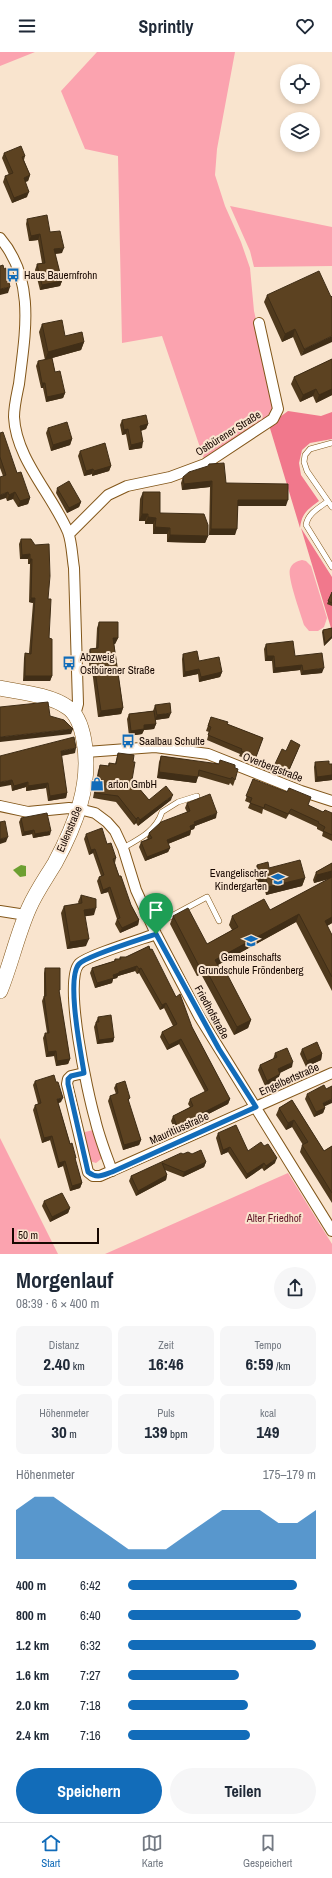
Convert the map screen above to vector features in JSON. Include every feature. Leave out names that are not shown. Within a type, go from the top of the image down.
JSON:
[{"type":"main road","points":[[0,688],[52,700],[68,707],[75,715]]},
{"type":"main road","name":"Eulenstraße","points":[[0,991],[26,915],[55,861],[79,809],[86,771],[86,752],[82,731],[75,715]]},
{"type":"street","points":[[0,238],[16,262],[24,286],[27,306],[24,348],[14,416],[17,438],[69,534],[74,568],[78,704],[75,715]]},
{"type":"street","name":"Ostbürener Straße","points":[[69,534],[108,495],[127,486],[170,477],[205,464],[273,419],[278,409],[260,323]]},
{"type":"street","name":"Overbergstraße","points":[[86,752],[155,747],[172,748],[208,754],[301,791],[332,801]]},
{"type":"street","name":"Friedhofstraße","points":[[0,806],[28,812],[69,808],[79,809],[95,813],[115,831],[123,848],[136,890],[154,930],[207,1030],[332,1231]]},
{"type":"street","points":[[0,911],[26,915]]},
{"type":"street","points":[[112,1172],[95,1120],[84,1073],[76,1024],[74,983],[75,969],[85,960],[154,930]]},
{"type":"street","name":"Mauritiusstraße","points":[[84,1073],[71,1076],[68,1079],[68,1084],[88,1172],[93,1176],[100,1176],[112,1172],[256,1107]]},
{"type":"street","name":"Engelbertstraße","points":[[256,1107],[332,1073]]},
{"type":"lane","points":[[332,442],[310,449],[305,455],[304,462],[308,471],[332,507]]},
{"type":"lane","points":[[328,501],[311,514],[307,519],[306,525],[332,567]]},
{"type":"lane","points":[[123,848],[149,832],[159,821],[162,812],[178,802],[197,796]]},
{"type":"lane","points":[[154,930],[207,897],[219,921]]},
{"type":"green space","points":[[0,52],[35,52],[0,66]]},
{"type":"green space","points":[[97,52],[235,52],[217,149],[215,175],[225,206],[241,242],[250,268],[254,311],[276,408],[272,416],[205,462],[162,336],[122,343],[118,156],[85,149],[61,91]]},
{"type":"green space","points":[[230,206],[332,227],[332,266],[254,267],[250,251]]},
{"type":"green space","points":[[302,560],[306,561],[311,566],[327,618],[324,627],[318,631],[309,631],[304,625],[290,580],[290,569],[292,565]]},
{"type":"green space","points":[[93,1130],[101,1156],[101,1159],[96,1163],[89,1161],[81,1133]]},
{"type":"green space","points":[[0,1138],[58,1254],[0,1254]]},
{"type":"green space","name":"Alter Friedhof","points":[[288,1173],[332,1244],[332,1254],[105,1254]]},
{"type":"shaded area","points":[[288,411],[321,416],[332,412],[332,439],[310,443],[302,450],[299,463],[301,475],[319,501],[306,512],[302,519],[300,528],[269,425]]},
{"type":"shaded area","points":[[301,528],[332,577],[332,628],[331,628]]},
{"type":"shaded area","points":[[21,865],[26,866],[26,876],[20,877],[13,870]]},
{"type":"building","points":[[21,146],[25,156],[22,157],[30,175],[24,178],[29,192],[14,198],[5,176],[13,173],[4,153]]},
{"type":"building","points":[[47,215],[50,232],[60,231],[64,248],[54,249],[62,281],[42,285],[37,264],[45,263],[40,234],[31,236],[27,219]]},
{"type":"building","points":[[3,265],[4,269],[6,268],[10,287],[0,289],[0,266]]},
{"type":"building","points":[[319,271],[331,297],[332,296],[332,336],[304,349],[295,329],[285,334],[267,295]]},
{"type":"building","points":[[62,320],[65,336],[82,332],[84,342],[48,352],[42,324]]},
{"type":"building","points":[[52,358],[55,372],[60,371],[65,393],[47,397],[45,383],[42,383],[38,361]]},
{"type":"building","points":[[332,359],[332,389],[319,395],[316,389],[303,395],[294,377]]},
{"type":"building","points":[[146,415],[148,424],[140,426],[143,442],[131,445],[128,429],[124,430],[122,420]]},
{"type":"building","points":[[67,422],[72,439],[53,445],[48,428]]},
{"type":"building","points":[[3,432],[17,473],[21,472],[30,498],[20,501],[15,492],[9,495],[8,492],[0,495],[0,477],[6,475],[0,457],[0,433]]},
{"type":"building","points":[[105,443],[111,466],[94,471],[93,469],[86,471],[80,451]]},
{"type":"building","points":[[224,463],[226,483],[288,484],[288,500],[238,500],[237,529],[211,529],[212,481],[184,484],[183,477],[189,472],[208,466],[209,464]]},
{"type":"building","points":[[69,481],[81,502],[69,508],[57,488]]},
{"type":"building","points":[[143,492],[160,492],[160,513],[204,514],[208,525],[208,536],[170,535],[170,528],[155,527],[156,518],[148,517],[148,514],[142,514]]},
{"type":"building","points":[[21,539],[31,539],[35,545],[49,544],[50,576],[48,599],[51,599],[49,638],[52,639],[52,676],[25,676],[25,653],[31,654],[35,598],[31,598],[32,559],[30,559],[30,554],[22,555]]},
{"type":"building","points":[[332,592],[332,603],[328,601]]},
{"type":"building","points":[[99,622],[118,622],[118,638],[113,638],[123,708],[101,711],[94,664],[92,664],[90,649],[98,648]]},
{"type":"building","points":[[332,628],[332,636],[325,643],[323,630]]},
{"type":"building","points":[[293,641],[295,656],[322,653],[324,668],[303,671],[302,665],[275,668],[274,656],[267,656],[266,644]]},
{"type":"building","points":[[197,651],[199,661],[219,657],[222,672],[201,677],[199,669],[185,672],[183,654]]},
{"type":"building","points":[[48,702],[50,716],[64,720],[73,729],[0,737],[0,707]]},
{"type":"building","points":[[170,703],[171,713],[157,715],[155,705]]},
{"type":"building","points":[[154,711],[156,724],[144,725],[144,729],[131,731],[129,714]]},
{"type":"building","points":[[211,717],[228,722],[227,724],[263,738],[256,757],[241,751],[242,749],[208,735],[211,727],[208,726]]},
{"type":"building","points":[[74,737],[76,748],[61,751],[67,793],[50,796],[48,783],[28,786],[28,782],[14,786],[12,780],[0,782],[0,756]]},
{"type":"building","points":[[291,740],[300,745],[289,770],[275,764],[282,749],[286,751]]},
{"type":"building","points":[[118,753],[134,755],[133,762],[135,762],[132,780],[149,800],[166,786],[173,795],[140,820],[138,817],[136,819],[118,796],[95,793],[100,765],[109,766],[109,763],[116,764]]},
{"type":"building","points":[[161,756],[219,764],[220,760],[235,765],[235,768],[238,769],[235,780],[232,777],[231,779],[199,770],[198,777],[159,772]]},
{"type":"building","points":[[329,761],[329,764],[332,764],[332,775],[317,777],[315,762]]},
{"type":"building","points":[[253,779],[287,792],[289,788],[311,797],[308,805],[323,812],[325,810],[332,813],[332,835],[323,831],[325,827],[318,823],[319,822],[291,809],[288,814],[265,804],[264,808],[250,803],[252,798],[246,796]]},
{"type":"building","points":[[210,794],[217,813],[194,822],[195,824],[190,826],[191,830],[167,840],[170,848],[147,857],[141,842],[152,838],[149,833],[161,822],[190,811],[187,803]]},
{"type":"building","points":[[47,813],[51,831],[35,834],[34,830],[24,832],[21,818]]},
{"type":"building","points":[[5,821],[8,837],[0,839],[0,822]]},
{"type":"building","points":[[102,828],[107,844],[111,843],[116,858],[113,859],[119,876],[121,876],[131,905],[139,920],[122,928],[117,919],[120,918],[110,887],[103,890],[99,877],[104,875],[95,849],[91,850],[86,834]]},
{"type":"building","points":[[300,860],[305,878],[268,887],[265,874],[260,876],[257,865],[268,862],[269,868]]},
{"type":"building","points":[[332,863],[332,871],[317,875],[316,872]]},
{"type":"building","points":[[332,877],[332,917],[325,921],[332,935],[332,977],[299,914],[215,960],[223,975],[227,974],[251,1020],[237,1027],[204,966],[200,968],[173,916],[188,908],[207,944],[238,927],[232,916],[264,899],[270,910]]},
{"type":"building","points":[[81,895],[96,899],[96,908],[84,910],[89,939],[70,942],[64,906],[82,903]]},
{"type":"building","points":[[149,946],[150,950],[152,949],[176,997],[180,994],[192,1027],[230,1099],[177,1126],[173,1116],[193,1106],[190,1099],[208,1090],[181,1039],[169,1045],[162,1032],[177,1024],[166,1003],[162,1005],[141,968],[139,969],[137,966],[113,975],[114,978],[97,983],[92,968],[115,961],[115,959],[121,959],[120,957],[126,957]]},
{"type":"building","points":[[45,968],[60,968],[59,990],[70,1059],[57,1061],[56,1051],[48,1052],[45,1033],[49,1033],[44,996],[46,996]]},
{"type":"building","points":[[111,1015],[114,1038],[99,1040],[96,1022],[99,1022],[98,1017]]},
{"type":"building","points":[[317,1042],[322,1054],[307,1061],[302,1049]]},
{"type":"building","points":[[287,1048],[293,1062],[278,1069],[280,1074],[267,1081],[260,1065],[277,1057],[275,1053]]},
{"type":"building","points":[[54,1075],[63,1098],[57,1099],[70,1144],[72,1143],[82,1183],[72,1186],[65,1161],[59,1163],[52,1136],[44,1138],[35,1105],[41,1103],[35,1081]]},
{"type":"building","points":[[125,1081],[130,1098],[128,1099],[141,1140],[124,1145],[110,1096],[118,1093],[116,1084]]},
{"type":"building","points":[[324,1085],[326,1089],[332,1086],[332,1099],[323,1103],[325,1108],[316,1112],[307,1094]]},
{"type":"building","points":[[292,1100],[324,1151],[332,1146],[332,1193],[302,1145],[308,1142],[294,1120],[288,1123],[279,1108]]},
{"type":"building","points":[[236,1125],[248,1151],[261,1142],[264,1146],[268,1144],[277,1158],[266,1166],[264,1163],[247,1174],[230,1147],[223,1150],[218,1133]]},
{"type":"building","points":[[201,1150],[206,1162],[184,1172],[162,1163],[167,1175],[138,1191],[131,1176],[181,1153],[183,1154],[188,1152],[192,1154]]},
{"type":"building","points":[[62,1193],[70,1208],[52,1217],[44,1201]]},
{"type":"place","name":"Haus Bauernfrohn","points":[[13,275]]},
{"type":"place","name":"Abzweig Ostbürener Straße","points":[[69,663]]},
{"type":"place","name":"Saalbau Schulte","points":[[128,741]]},
{"type":"place","name":"arton GmbH","points":[[97,784]]},
{"type":"place","name":"Evangelischer Kindergarten","points":[[278,879]]},
{"type":"place","name":"Gemeinschafts Grundschule Fröndenberg","points":[[251,941]]},
{"type":"route","points":[[156,934],[219,1049],[256,1107],[112,1172],[100,1176],[93,1176],[88,1172],[76,1126],[68,1084],[68,1079],[71,1076],[84,1073],[76,1024],[74,989],[75,969],[79,963],[85,960],[156,934]]}]
